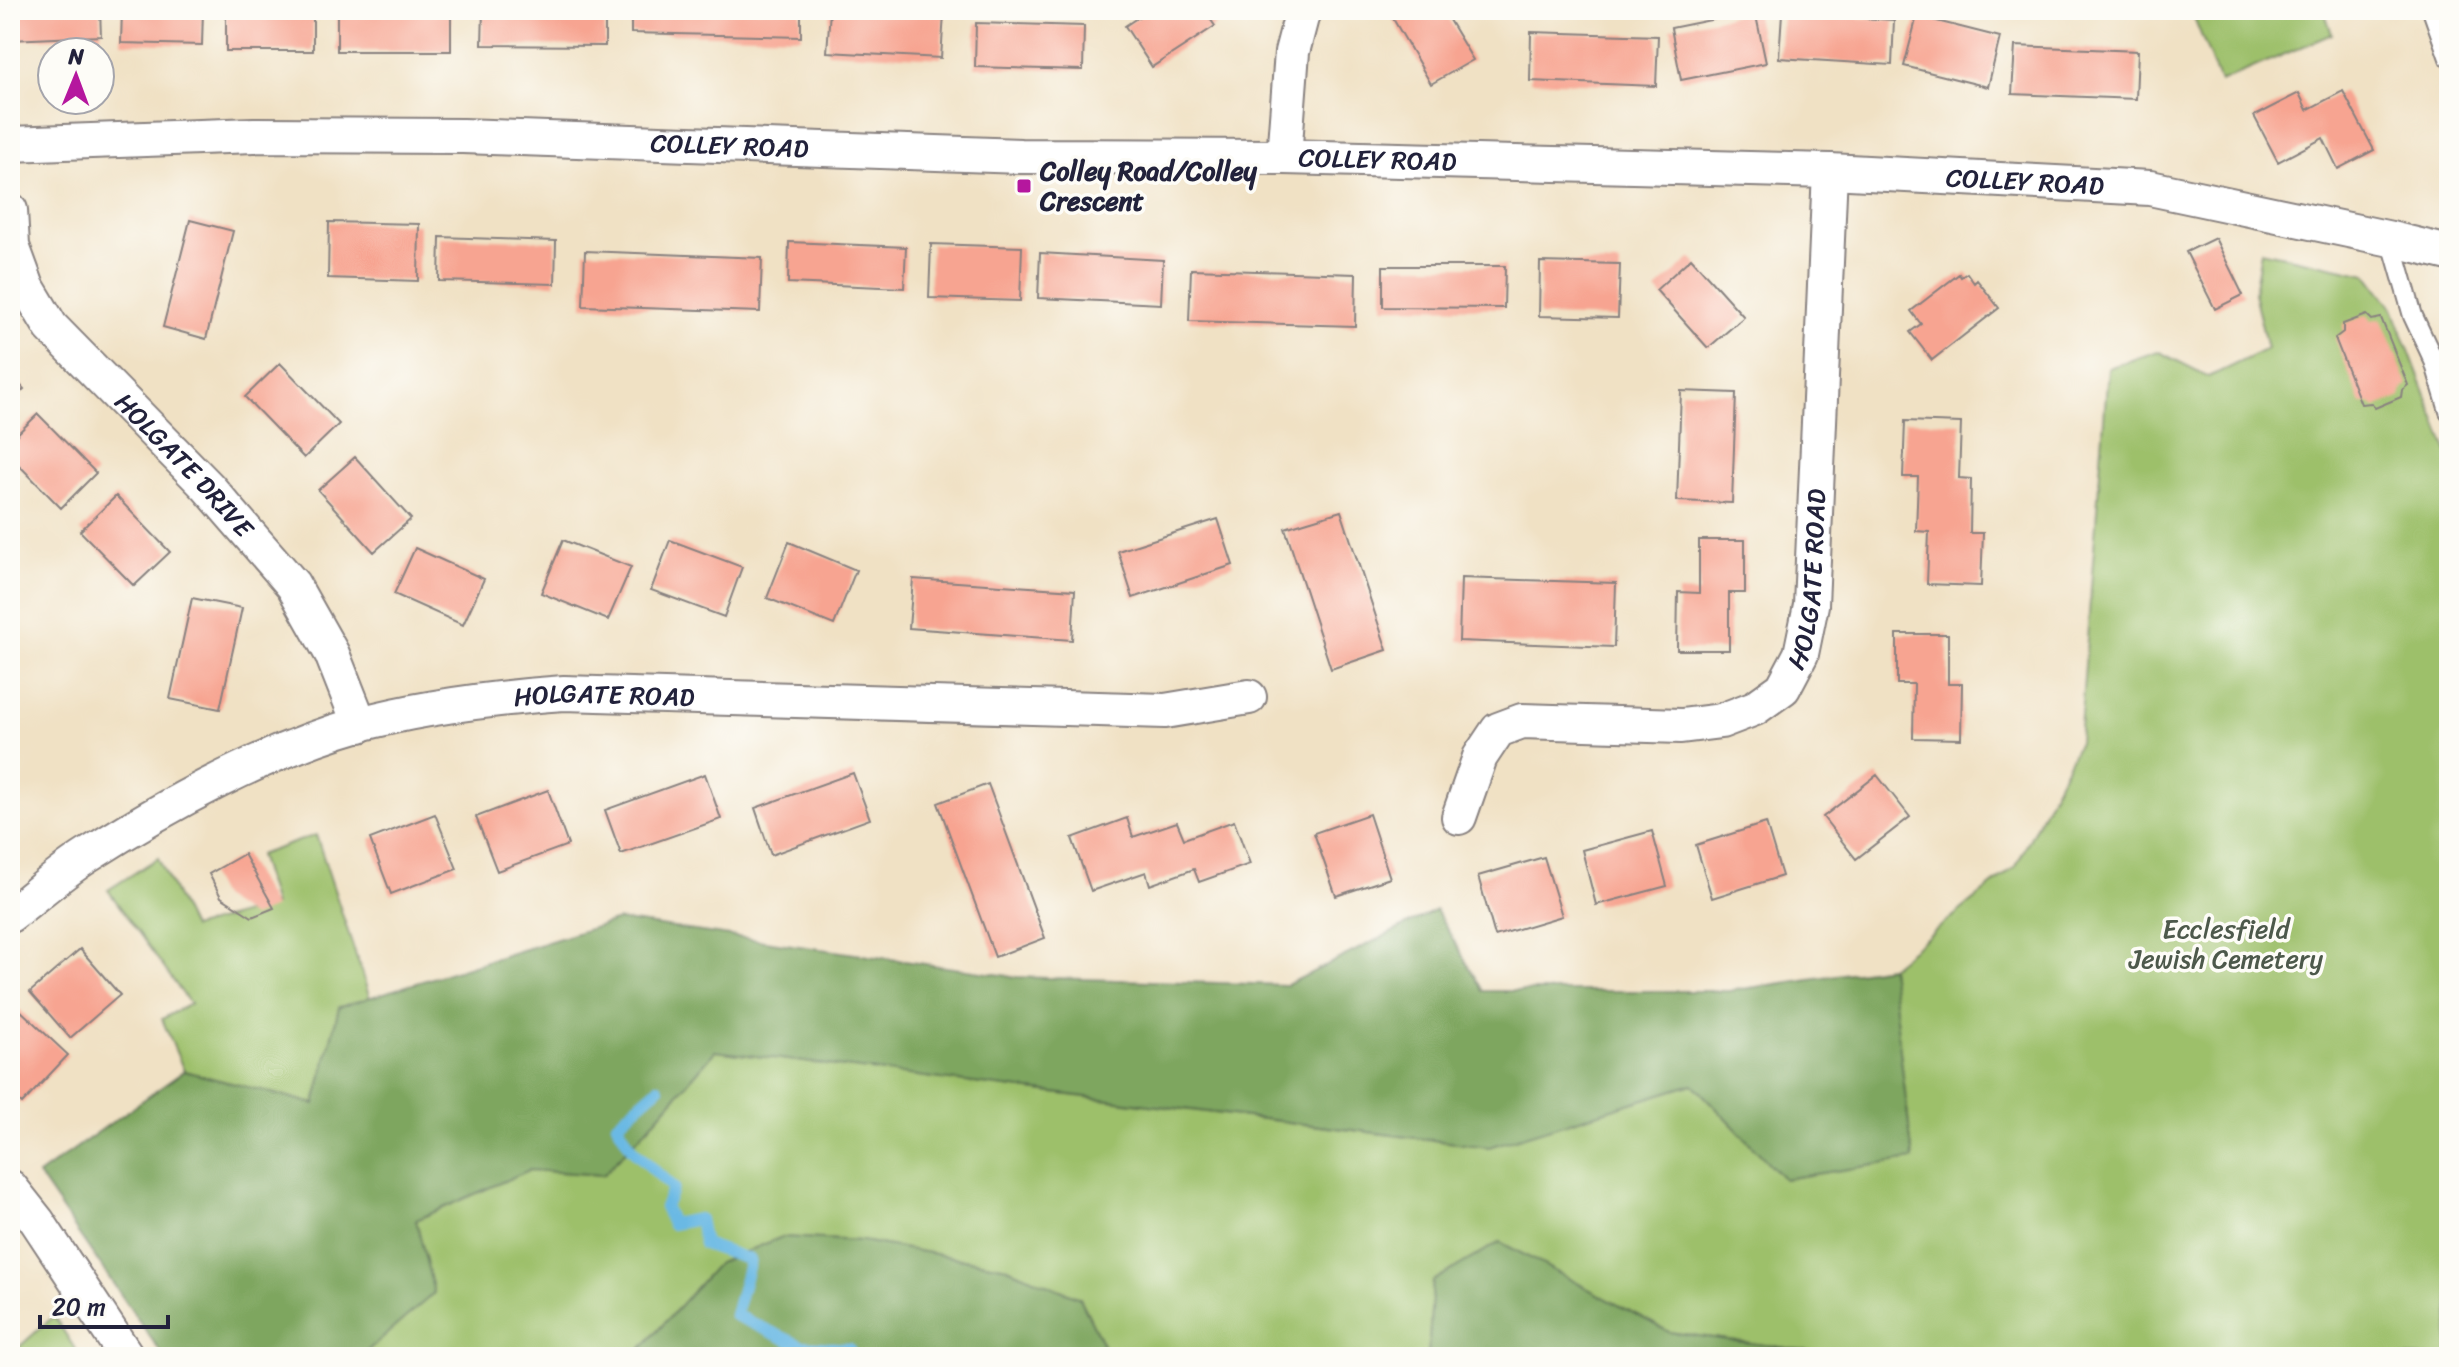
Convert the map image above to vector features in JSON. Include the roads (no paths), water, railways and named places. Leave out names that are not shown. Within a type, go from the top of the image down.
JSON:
[{"type":"street","points":[[1284,157],[1292,52],[1303,10]]},
{"type":"street","name":"COLLEY ROAD","points":[[10,144],[254,135],[463,136],[1021,156],[1284,157],[1830,171],[2150,188],[2449,253]]},
{"type":"street","points":[[10,144],[10,164]]},
{"type":"street","name":"HOLGATE ROAD","points":[[1459,817],[1480,757],[1498,730],[1522,721],[1681,726],[1721,721],[1755,708],[1783,688],[1801,654],[1811,605],[1830,171]]},
{"type":"street","name":"HOLGATE DRIVE","points":[[10,210],[18,294],[208,487],[293,585],[332,654],[360,725]]},
{"type":"street","name":"HOLGATE ROAD","points":[[10,915],[85,857],[239,771],[307,742],[423,709],[494,698],[564,693],[1165,711],[1249,697]]},
{"type":"street","points":[[10,1187],[37,1221],[127,1357]]},
{"type":"lane","points":[[2432,10],[2449,58]]},
{"type":"lane","points":[[2391,239],[2413,316],[2434,361],[2449,411]]},
{"type":"waterway","points":[[658,1088],[617,1124],[632,1149],[673,1188],[665,1207],[672,1224],[699,1219],[704,1244],[750,1260],[735,1315],[801,1346],[849,1349],[853,1357]]},
{"type":"place","name":"Colley Road/Colley Crescent","points":[[1024,186]]},
{"type":"park label","name":"Ecclesfield Jewish Cemetery","points":[[2226,944]]}]
